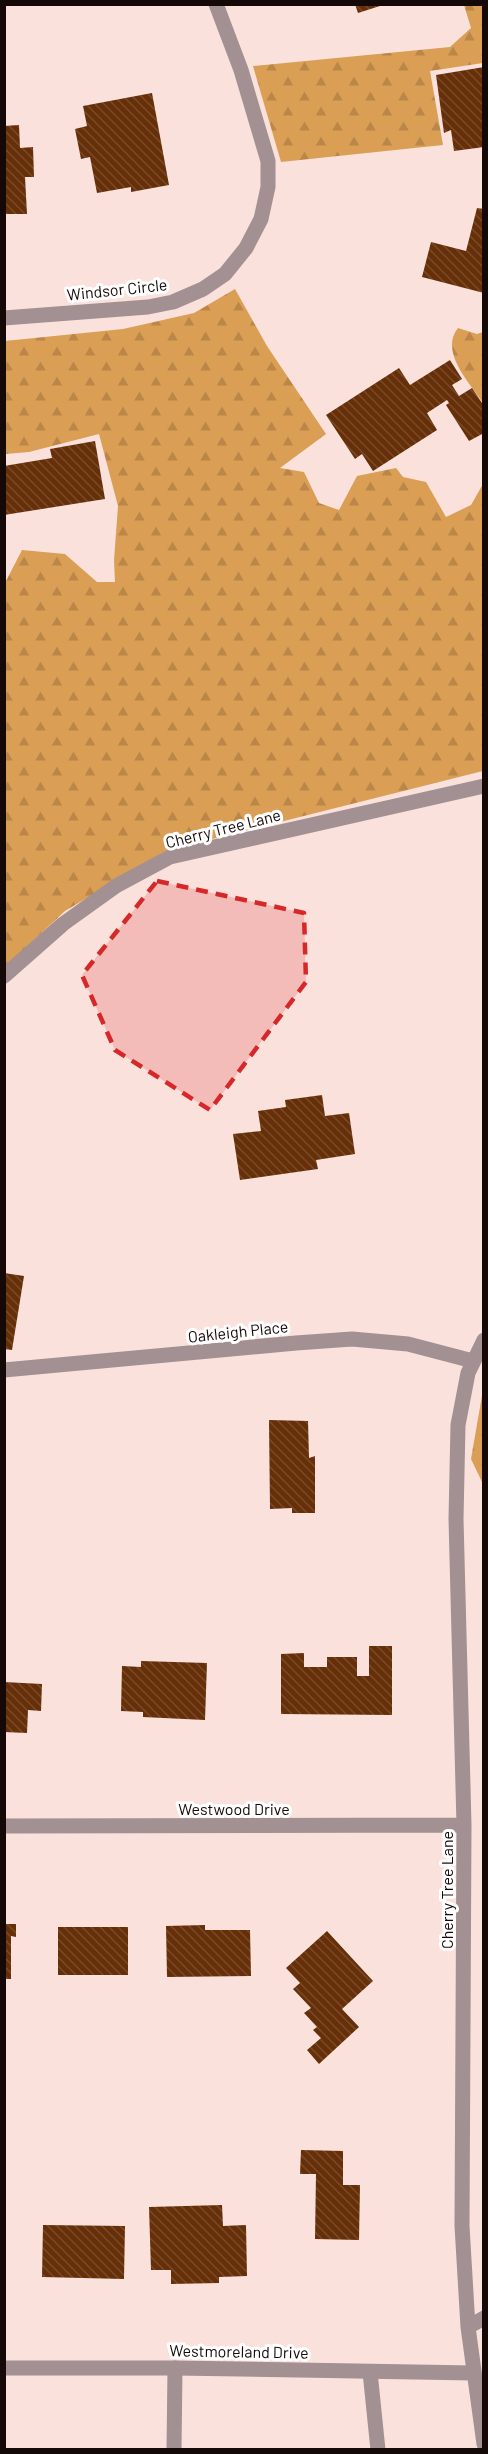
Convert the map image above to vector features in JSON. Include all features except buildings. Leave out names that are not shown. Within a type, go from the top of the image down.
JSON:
[{"type":"street","name":"Windsor Circle","points":[[4,318],[148,307],[174,302],[203,289],[225,274],[246,248],[261,219],[268,187],[268,161],[241,70],[216,4]]},
{"type":"street","name":"Cherry Tree Lane","points":[[4,976],[63,924],[116,886],[171,857],[483,786]]},
{"type":"street","name":"Oakleigh Place","points":[[4,1370],[352,1339],[408,1344],[473,1361]]},
{"type":"street","name":"Cherry Tree Lane","points":[[483,1340],[473,1361],[458,1425],[456,1519],[464,1825],[462,2226],[468,2327],[483,2444]]},
{"type":"street","name":"Westwood Drive","points":[[4,1826],[464,1825]]},
{"type":"street","points":[[468,2327],[483,2318]]},
{"type":"street","name":"Westmoreland Drive","points":[[4,2368],[175,2368],[473,2373]]},
{"type":"street","points":[[174,2450],[175,2368]]},
{"type":"street","points":[[370,2372],[378,2450]]},
{"type":"highlighted area","points":[[157,881],[304,913],[306,982],[210,1110],[115,1050],[82,975]]},
{"type":"green space","points":[[464,5],[483,5],[483,63],[430,71],[443,145],[281,162],[253,66],[450,47],[471,28]]},
{"type":"green space","points":[[235,289],[267,346],[326,434],[280,468],[304,472],[319,503],[339,510],[357,476],[396,468],[403,477],[426,482],[446,517],[471,505],[483,484],[483,771],[168,850],[65,911],[5,967],[5,583],[22,550],[65,554],[97,582],[115,582],[114,560],[118,506],[99,434],[29,452],[5,454],[5,341],[123,329],[194,313]]},
{"type":"green space","points":[[458,328],[477,334],[483,332],[483,403],[464,377],[454,357],[453,337]]},
{"type":"green space","points":[[483,1390],[483,1484],[471,1459]]}]
